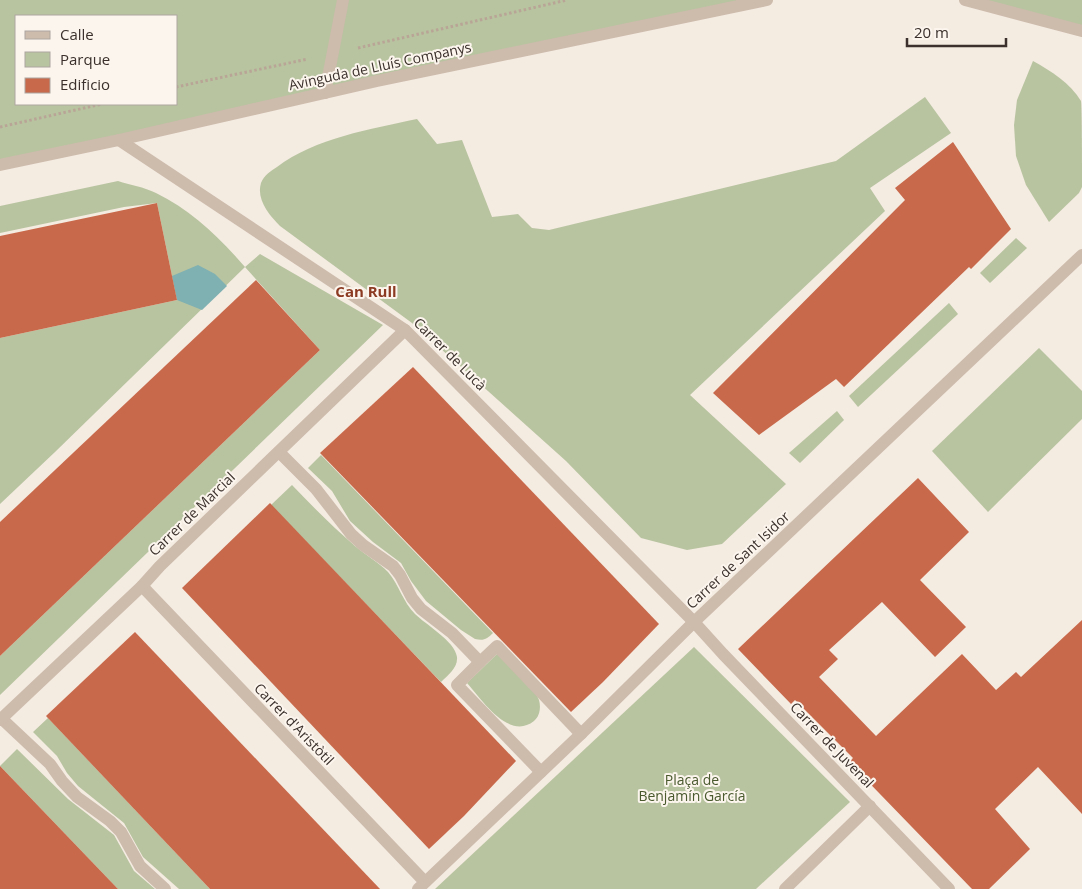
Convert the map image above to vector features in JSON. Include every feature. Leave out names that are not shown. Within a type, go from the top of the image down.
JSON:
[{"type":"street","points":[[325,93],[344,0]]},
{"type":"street","name":"Avinguda de Lluís Companys","points":[[0,165],[119,140],[377,80],[767,0]]},
{"type":"street","points":[[965,0],[1082,32]]},
{"type":"street","name":"Carrer de Lucà","points":[[119,140],[405,330],[694,622]]},
{"type":"street","name":"Carrer de Sant Isidor","points":[[421,886],[581,734],[694,622],[1082,255]]},
{"type":"street","name":"Carrer de Marcial","points":[[1,719],[142,586],[167,559],[405,330]]},
{"type":"street","points":[[278,452],[316,489],[351,534],[393,566],[420,609],[452,634],[480,662]]},
{"type":"street","name":"Carrer d'Aristòtil","points":[[142,586],[421,886]]},
{"type":"street","name":"Carrer de Juvenal","points":[[694,622],[949,889]]},
{"type":"street","points":[[541,772],[457,685],[480,662],[497,646],[581,734]]},
{"type":"street","points":[[1,719],[50,764],[62,782],[77,797],[99,812],[121,832],[140,866],[165,889]]},
{"type":"street","points":[[784,889],[870,806]]},
{"type":"path","points":[[178,87],[333,54],[567,0]]},
{"type":"path","points":[[0,127],[98,105]]},
{"type":"green space","points":[[0,0],[767,0],[0,165]]},
{"type":"green space","points":[[965,0],[1082,0],[1082,31]]},
{"type":"green space","points":[[1033,61],[1066,83],[1081,101],[1082,187],[1079,193],[1049,222],[1026,185],[1016,156],[1014,125],[1017,100]]},
{"type":"green space","points":[[925,97],[951,133],[870,188],[885,211],[690,395],[786,484],[722,544],[687,550],[641,538],[566,461],[412,323],[280,226],[264,206],[260,195],[261,183],[266,175],[292,157],[308,149],[344,136],[417,119],[437,144],[462,140],[492,217],[518,214],[532,228],[549,230],[836,161]]},
{"type":"green space","points":[[118,181],[151,191],[193,216],[215,235],[245,267],[0,504],[0,338],[177,300],[157,203],[124,207],[0,233],[0,206]]},
{"type":"green space","points":[[1016,238],[1027,248],[990,283],[980,273]]},
{"type":"green space","points":[[260,254],[383,325],[0,695],[0,656],[320,350],[245,267]]},
{"type":"green space","points":[[949,303],[958,314],[858,407],[849,396]]},
{"type":"green space","points":[[1039,348],[1082,391],[1082,419],[988,512],[932,451]]},
{"type":"green space","points":[[837,411],[844,420],[800,463],[789,453]]},
{"type":"green space","points":[[321,455],[493,633],[491,635],[485,639],[478,640],[461,630],[426,601],[411,581],[401,563],[373,542],[350,521],[332,491],[308,468]]},
{"type":"green space","points":[[292,485],[347,539],[385,569],[415,614],[451,645],[457,657],[456,665],[441,682],[271,505]]},
{"type":"green space","name":"Plaça de Benjamín García","points":[[694,647],[850,802],[756,889],[435,889]]},
{"type":"green space","points":[[497,654],[532,688],[539,700],[538,717],[525,726],[515,726],[497,716],[467,683]]},
{"type":"green space","points":[[48,718],[210,889],[179,889],[143,857],[124,823],[78,786],[67,773],[57,756],[33,732]]},
{"type":"green space","points":[[17,749],[68,799],[114,835],[134,871],[155,889],[118,889],[0,766]]},
{"type":"water","points":[[198,265],[215,274],[227,286],[202,310],[177,300],[172,276]]},
{"type":"building","points":[[953,142],[1011,229],[971,269],[969,267],[844,387],[836,379],[759,435],[713,393],[905,200],[895,188]]},
{"type":"building","points":[[157,203],[177,300],[0,338],[0,236]]},
{"type":"building","points":[[256,280],[320,350],[0,656],[0,522]]},
{"type":"building","points":[[413,367],[659,624],[571,712],[320,453]]},
{"type":"building","points":[[918,478],[969,532],[920,580],[966,627],[935,657],[882,602],[829,650],[838,659],[819,677],[876,736],[962,654],[996,690],[1016,672],[1021,677],[1082,620],[1082,814],[1038,767],[995,809],[1030,849],[989,889],[972,889],[849,762],[853,758],[795,700],[791,704],[738,649]]},
{"type":"building","points":[[270,503],[516,761],[464,816],[429,849],[182,588]]},
{"type":"building","points":[[135,632],[380,889],[210,889],[46,716]]},
{"type":"building","points":[[0,766],[118,889],[0,889]]},
{"type":"district","name":"Can Rull","points":[[366,292]]}]
